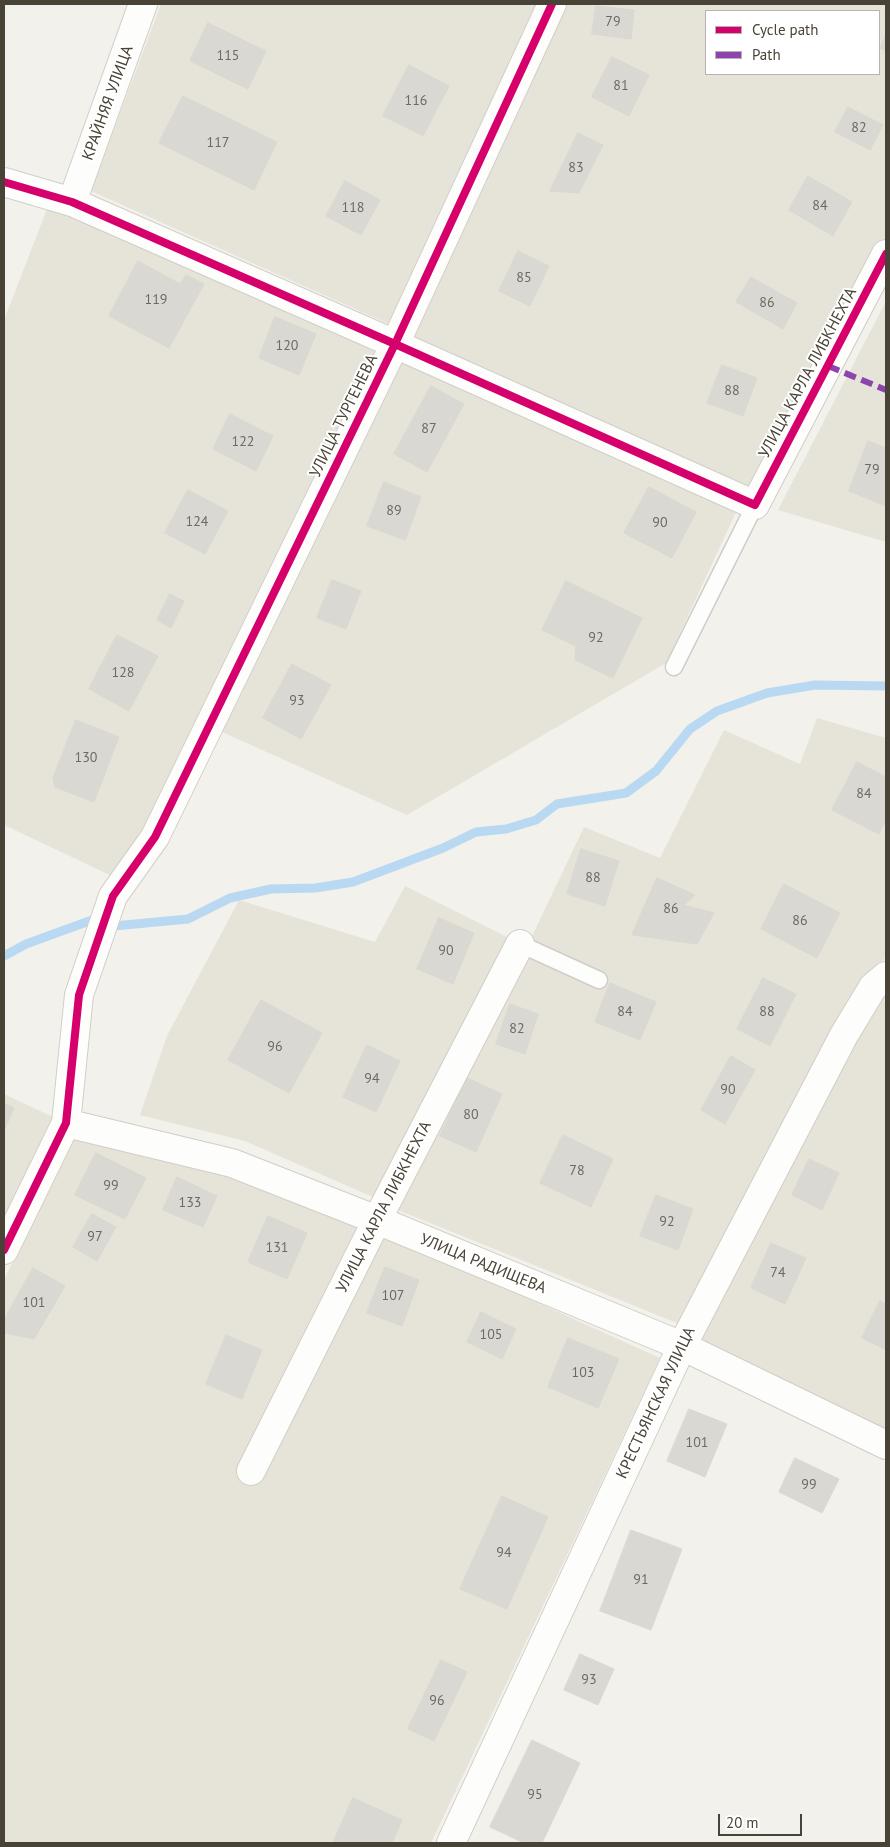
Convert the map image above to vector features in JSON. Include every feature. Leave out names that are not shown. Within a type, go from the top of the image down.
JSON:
[{"type":"street","name":"КРАЙНЯЯ УЛИЦА","points":[[72,202],[143,4]]},
{"type":"street","name":"УЛИЦА ТУРГЕНЕВА","points":[[66,1124],[79,995],[113,896],[155,836],[394,344],[552,4]]},
{"type":"street","points":[[4,182],[72,202],[755,505]]},
{"type":"street","name":"УЛИЦА КАРЛА ЛИБКНЕХТА","points":[[755,505],[886,254]]},
{"type":"street","name":"УЛИЦА КАРЛА ЛИБКНЕХТА","points":[[251,1471],[377,1220],[520,944]]},
{"type":"street","name":"КРЕСТЬЯНСКАЯ УЛИЦА","points":[[451,1843],[682,1346],[844,1035],[872,987],[886,976]]},
{"type":"street","points":[[4,1250],[66,1124]]},
{"type":"street","name":"УЛИЦА РАДИЩЕВА","points":[[66,1124],[232,1163],[377,1220],[682,1346],[886,1445]]},
{"type":"lane","points":[[674,667],[755,505]]},
{"type":"lane","points":[[520,944],[600,980]]},
{"type":"shaded area","points":[[161,4],[538,4],[389,324],[91,191]]},
{"type":"shaded area","points":[[552,4],[886,4],[886,254],[755,505],[395,344]]},
{"type":"shaded area","points":[[49,204],[379,349],[152,825],[114,877],[4,825],[4,320]]},
{"type":"shaded area","points":[[886,301],[886,542],[778,510]]},
{"type":"shaded area","points":[[397,358],[738,508],[666,663],[407,815],[222,732]]},
{"type":"shaded area","points":[[817,718],[886,738],[886,957],[867,979],[838,1028],[677,1323],[393,1208],[524,953],[584,827],[660,858],[724,730],[800,764]]},
{"type":"shaded area","points":[[405,886],[511,939],[375,1198],[245,1141],[140,1115],[167,1036],[239,900],[375,942]]},
{"type":"shaded area","points":[[886,976],[886,1445],[682,1346]]},
{"type":"shaded area","points":[[4,1094],[53,1117],[4,1218]]},
{"type":"shaded area","points":[[71,1138],[229,1171],[365,1225],[660,1358],[431,1843],[4,1843],[4,1280]]},
{"type":"building","points":[[596,6],[634,10],[631,39],[592,34]]},
{"type":"building","points":[[208,23],[266,51],[248,89],[190,61]]},
{"type":"building","points":[[886,35],[886,51],[880,48]]},
{"type":"building","points":[[612,57],[649,75],[629,116],[592,97]]},
{"type":"building","points":[[409,65],[449,86],[423,136],[383,116]]},
{"type":"building","points":[[183,96],[277,142],[254,190],[159,143]]},
{"type":"building","points":[[848,107],[883,125],[870,150],[835,132]]},
{"type":"building","points":[[578,133],[603,145],[579,193],[550,191]]},
{"type":"building","points":[[808,176],[852,202],[833,236],[789,210]]},
{"type":"building","points":[[345,181],[380,200],[361,235],[326,216]]},
{"type":"building","points":[[518,251],[549,266],[530,306],[499,291]]},
{"type":"building","points":[[138,261],[180,284],[186,275],[204,284],[169,348],[109,316]]},
{"type":"building","points":[[751,277],[797,303],[783,329],[736,302]]},
{"type":"building","points":[[275,317],[316,334],[299,375],[259,358]]},
{"type":"building","points":[[722,365],[757,378],[743,416],[707,403]]},
{"type":"building","points":[[431,386],[464,404],[427,472],[394,454]]},
{"type":"building","points":[[230,414],[273,436],[256,471],[213,449]]},
{"type":"building","points":[[868,441],[886,448],[886,506],[849,491]]},
{"type":"building","points":[[384,482],[421,497],[405,540],[367,526]]},
{"type":"building","points":[[649,487],[696,512],[672,558],[624,533]]},
{"type":"building","points":[[188,490],[228,511],[205,554],[165,533]]},
{"type":"building","points":[[332,580],[361,591],[346,629],[317,618]]},
{"type":"building","points":[[566,581],[642,618],[613,678],[575,660],[576,646],[542,630]]},
{"type":"building","points":[[170,594],[184,601],[171,628],[157,620]]},
{"type":"building","points":[[117,635],[158,656],[129,711],[89,689]]},
{"type":"building","points":[[292,664],[331,685],[301,739],[263,718]]},
{"type":"building","points":[[76,720],[119,737],[94,802],[55,787],[53,778]]},
{"type":"building","points":[[857,762],[886,777],[886,819],[879,834],[832,810]]},
{"type":"building","points":[[581,849],[619,861],[605,906],[567,894]]},
{"type":"building","points":[[657,878],[695,895],[684,905],[714,913],[697,944],[632,935]]},
{"type":"building","points":[[784,884],[840,913],[817,958],[761,929]]},
{"type":"building","points":[[439,918],[474,933],[453,984],[417,969]]},
{"type":"building","points":[[763,978],[796,994],[770,1046],[737,1029]]},
{"type":"building","points":[[610,983],[656,1002],[640,1040],[595,1022]]},
{"type":"building","points":[[261,1000],[322,1033],[289,1093],[228,1060]]},
{"type":"building","points":[[510,1004],[538,1014],[525,1054],[496,1044]]},
{"type":"building","points":[[367,1045],[400,1061],[376,1112],[343,1097]]},
{"type":"building","points":[[731,1056],[755,1070],[725,1124],[701,1110]]},
{"type":"building","points":[[467,1078],[502,1094],[476,1152],[440,1136]]},
{"type":"building","points":[[4,1103],[14,1108],[4,1131]]},
{"type":"building","points":[[563,1135],[613,1159],[591,1207],[540,1183]]},
{"type":"building","points":[[96,1153],[146,1178],[125,1219],[75,1195]]},
{"type":"building","points":[[809,1159],[839,1173],[822,1210],[792,1195]]},
{"type":"building","points":[[177,1177],[217,1196],[203,1227],[163,1210]]},
{"type":"building","points":[[656,1195],[693,1209],[678,1250],[640,1236]]},
{"type":"building","points":[[92,1214],[116,1227],[97,1261],[73,1247]]},
{"type":"building","points":[[268,1216],[307,1233],[287,1279],[248,1262]]},
{"type":"building","points":[[771,1243],[806,1258],[785,1304],[751,1288]]},
{"type":"building","points":[[385,1267],[419,1280],[402,1326],[367,1313]]},
{"type":"building","points":[[33,1268],[65,1286],[34,1339],[4,1333],[4,1320]]},
{"type":"building","points":[[880,1301],[886,1304],[886,1350],[862,1338]]},
{"type":"building","points":[[481,1312],[516,1329],[502,1359],[467,1342]]},
{"type":"building","points":[[226,1335],[262,1350],[242,1399],[206,1384]]},
{"type":"building","points":[[568,1338],[619,1359],[598,1408],[548,1387]]},
{"type":"building","points":[[689,1409],[727,1424],[705,1477],[667,1461]]},
{"type":"building","points":[[795,1458],[839,1479],[822,1513],[779,1492]]},
{"type":"building","points":[[502,1496],[548,1517],[507,1609],[460,1589]]},
{"type":"building","points":[[631,1530],[682,1549],[651,1630],[600,1611]]},
{"type":"building","points":[[580,1654],[614,1669],[598,1705],[564,1690]]},
{"type":"building","points":[[441,1660],[467,1672],[434,1741],[408,1729]]},
{"type":"building","points":[[532,1740],[580,1763],[542,1843],[524,1843],[490,1827]]},
{"type":"building","points":[[353,1798],[402,1820],[392,1843],[333,1843]]},
{"type":"waterway","points":[[114,926],[188,919],[230,898],[271,889],[315,888],[353,882],[443,848],[476,832],[506,829],[536,820],[557,804],[626,793],[656,771],[690,729],[717,711],[767,693],[815,685],[886,686]]},
{"type":"waterway","points":[[4,956],[26,944],[92,920]]},
{"type":"marked path","points":[[828,366],[886,390]]},
{"type":"cycle path","points":[[4,1250],[66,1123],[79,995],[113,896],[155,837],[395,344],[552,4]]},
{"type":"cycle path","points":[[4,182],[72,202],[755,505],[886,254]]}]
